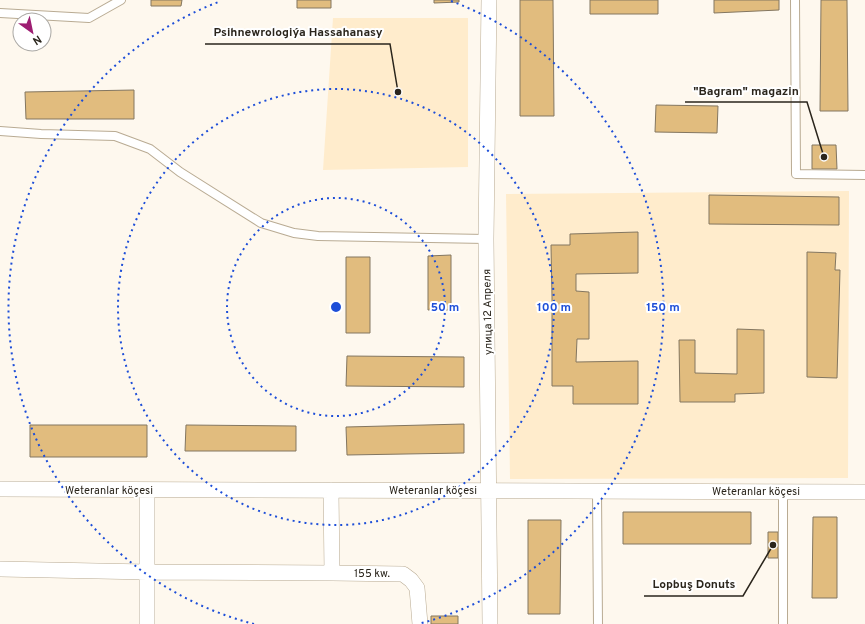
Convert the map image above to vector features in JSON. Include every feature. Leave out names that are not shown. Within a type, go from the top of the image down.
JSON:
[{"type":"street","name":"улица 12 Апреля","points":[[489,0],[486,239],[490,490],[490,624]]},
{"type":"street","name":"Weteranlar köçesi","points":[[0,489],[865,492]]},
{"type":"street","points":[[147,490],[148,624]]},
{"type":"street","points":[[331,490],[332,573]]},
{"type":"street","name":"155 kw.","points":[[0,569],[403,574],[411,580],[417,588],[420,624]]},
{"type":"lane","points":[[0,13],[89,18],[121,0]]},
{"type":"lane","points":[[795,0],[796,174],[865,174]]},
{"type":"lane","points":[[0,131],[41,134],[115,136],[150,149],[180,172],[261,223],[294,233],[318,236],[486,239]]},
{"type":"lane","points":[[598,491],[598,624]]},
{"type":"lane","points":[[783,491],[783,624]]},
{"type":"shaded area","points":[[333,18],[468,18],[468,167],[323,170]]},
{"type":"shaded area","points":[[849,191],[848,478],[510,479],[506,194]]},
{"type":"building","points":[[151,0],[182,0],[181,6],[151,6]]},
{"type":"building","points":[[297,0],[331,0],[331,8],[297,8]]},
{"type":"building","points":[[434,0],[459,0],[459,2],[434,3]]},
{"type":"building","points":[[520,0],[553,0],[554,116],[520,116]]},
{"type":"building","points":[[590,0],[658,0],[658,14],[590,14]]},
{"type":"building","points":[[714,0],[779,0],[779,10],[714,13]]},
{"type":"building","points":[[821,0],[847,0],[848,111],[820,111]]},
{"type":"building","points":[[134,90],[134,119],[26,119],[25,92]]},
{"type":"building","points":[[656,105],[718,106],[717,133],[655,132]]},
{"type":"building","points":[[812,145],[836,145],[837,169],[812,169]]},
{"type":"building","points":[[709,195],[839,197],[839,225],[709,224]]},
{"type":"building","points":[[638,232],[638,273],[576,274],[576,291],[589,292],[589,339],[577,339],[576,362],[638,361],[638,404],[573,404],[573,386],[552,386],[551,245],[570,245],[570,234]]},
{"type":"building","points":[[807,252],[836,253],[835,270],[840,270],[837,378],[807,377]]},
{"type":"building","points":[[451,255],[451,310],[428,310],[428,256]]},
{"type":"building","points":[[346,257],[370,257],[370,333],[346,333]]},
{"type":"building","points":[[737,329],[764,330],[764,393],[735,394],[735,402],[680,402],[679,340],[695,340],[695,373],[737,374]]},
{"type":"building","points":[[347,356],[464,357],[464,387],[346,386]]},
{"type":"building","points":[[464,424],[464,453],[347,455],[346,427]]},
{"type":"building","points":[[30,425],[147,425],[147,457],[30,457]]},
{"type":"building","points":[[186,425],[296,426],[296,451],[185,451]]},
{"type":"building","points":[[623,512],[751,512],[751,544],[623,544]]},
{"type":"building","points":[[813,517],[837,517],[837,598],[812,598]]},
{"type":"building","points":[[528,520],[561,520],[560,614],[528,614]]},
{"type":"building","points":[[768,532],[778,532],[778,558],[768,558]]},
{"type":"building","points":[[431,616],[458,616],[458,624],[431,624]]},
{"type":"place","name":"Psihnewrologiýa Hassahanasy","points":[[398,92]]},
{"type":"place","name":"\"Bagram\" magazin","points":[[824,157]]},
{"type":"place","name":"Lopbuş Donuts","points":[[773,545]]}]
